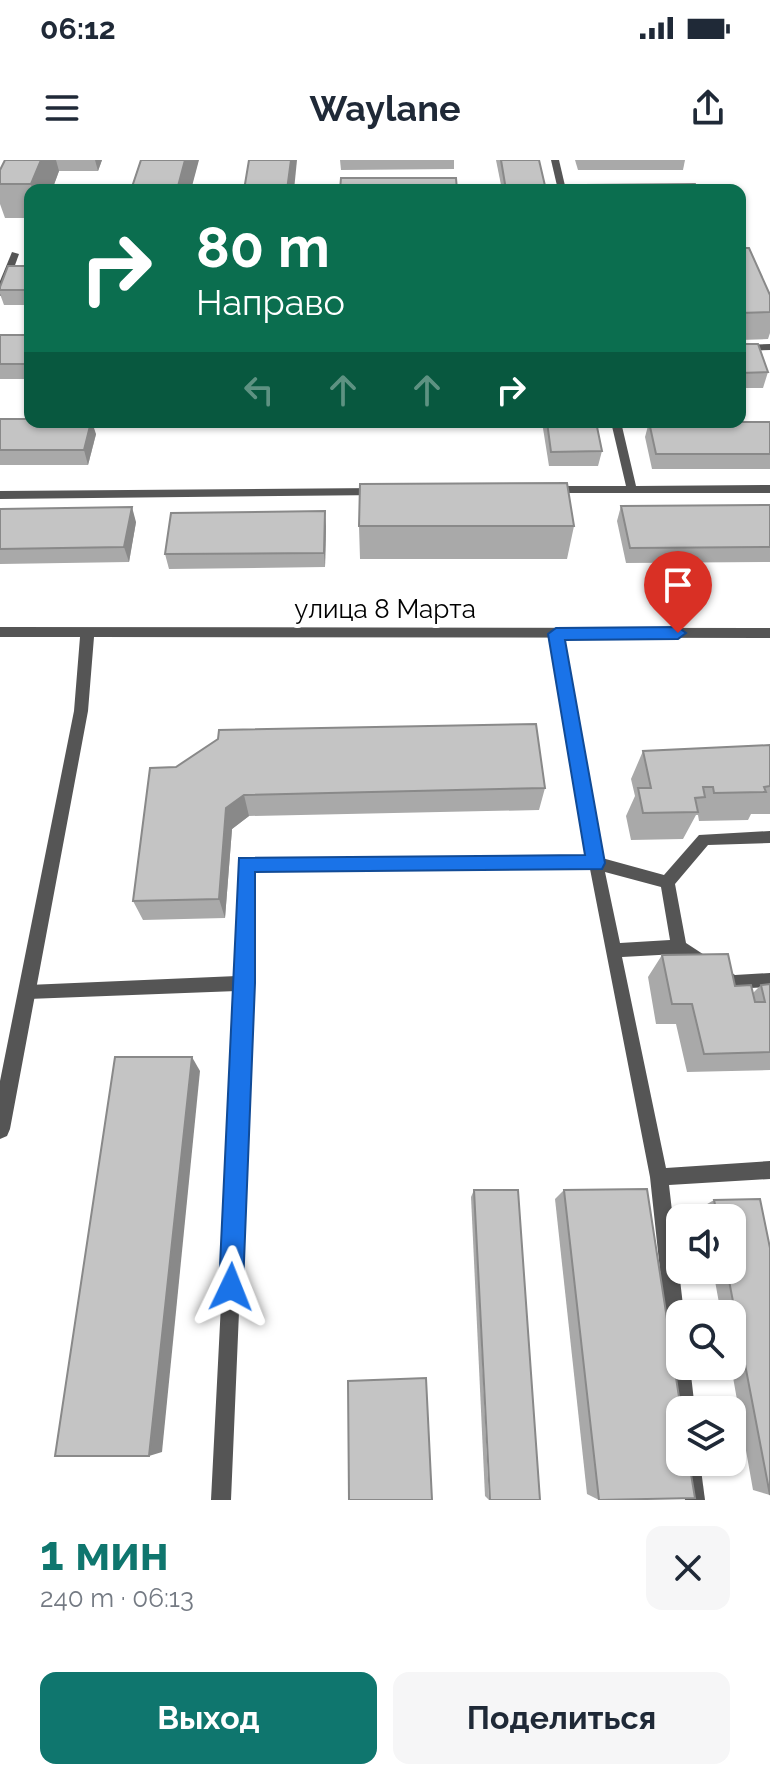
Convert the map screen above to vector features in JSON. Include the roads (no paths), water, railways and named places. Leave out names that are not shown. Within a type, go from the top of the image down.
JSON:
[{"type":"street","name":"улица 8 Марта","points":[[0,632],[770,633]]},
{"type":"street","points":[[0,1129],[81,711],[87,632]]},
{"type":"lane","points":[[555,160],[561,184]]},
{"type":"lane","points":[[0,293],[15,254]]},
{"type":"lane","points":[[746,348],[770,347]]},
{"type":"lane","points":[[617,428],[632,490]]},
{"type":"lane","points":[[539,491],[770,489]]},
{"type":"lane","points":[[0,495],[399,492]]},
{"type":"lane","points":[[556,634],[596,863],[659,1177],[683,1396]]},
{"type":"lane","points":[[667,882],[704,839],[770,837]]},
{"type":"lane","points":[[221,1500],[245,983],[246,864],[596,863],[667,882]]},
{"type":"lane","points":[[667,882],[679,947]]},
{"type":"lane","points":[[615,950],[679,947],[733,982],[770,980]]},
{"type":"lane","points":[[28,992],[245,983]]},
{"type":"lane","points":[[659,1177],[769,1175]]},
{"type":"lane","points":[[692,1476],[695,1500]]}]
